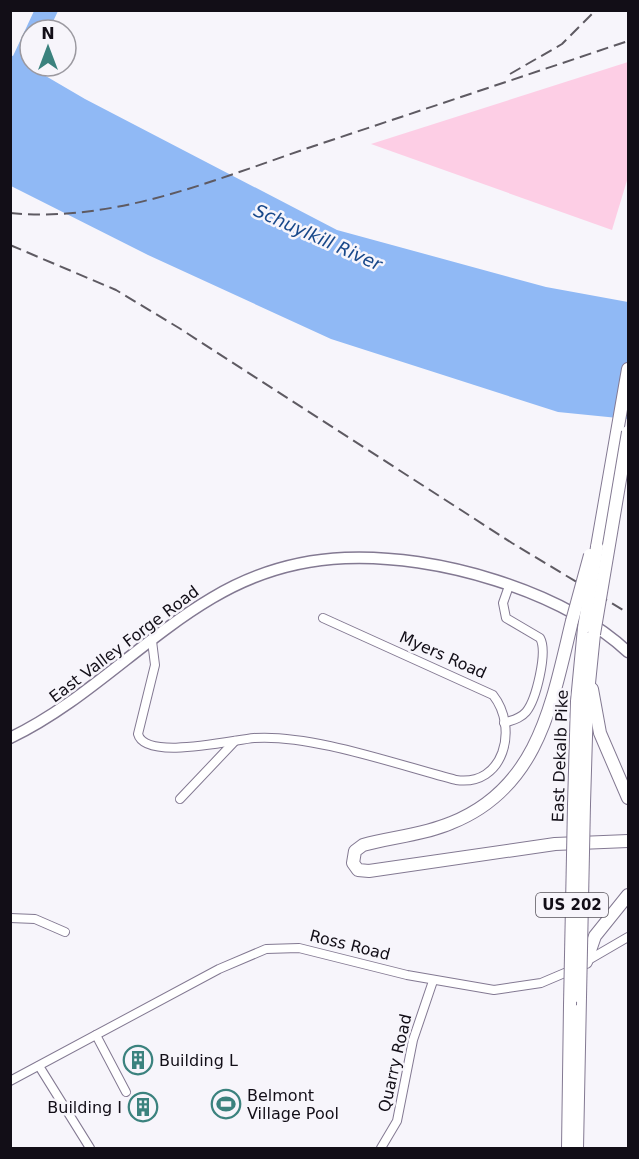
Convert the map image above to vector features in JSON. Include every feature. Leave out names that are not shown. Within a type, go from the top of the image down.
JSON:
[{"type":"highway","name":"East Dekalb Pike","points":[[579,805],[588,683],[589,631],[597,547],[628,369]]},
{"type":"highway","name":"East Dekalb Pike","points":[[568,1149],[575,1001],[579,805],[577,700],[628,432]]},
{"type":"highway","points":[[597,547],[588,558],[545,726],[529,757],[510,783],[486,804],[461,819],[422,833],[363,845],[355,851],[353,863],[358,870],[369,872],[555,844],[628,840]]},
{"type":"highway","points":[[588,683],[595,694],[598,724],[603,743],[628,798]]},
{"type":"highway","points":[[586,962],[595,936],[628,895]]},
{"type":"highway","name":"East Dekalb Pike","points":[[575,1001],[577,1149]]},
{"type":"main road","name":"East Valley Forge Road","points":[[15,736],[68,706],[199,606],[234,586],[271,571],[306,562],[346,558],[387,559],[442,567],[508,586],[573,613],[611,637],[628,652]]},
{"type":"street","points":[[152,641],[155,664],[138,729],[141,742],[149,747],[172,748],[268,738],[300,741],[467,782],[484,778],[499,760],[504,748],[504,723],[518,718],[527,711],[544,653],[540,638],[506,618],[503,603],[508,586]]},
{"type":"street","name":"Myers Road","points":[[323,618],[484,690],[498,702],[504,723]]},
{"type":"street","points":[[180,799],[235,741]]},
{"type":"street","points":[[10,918],[35,919],[65,932]]},
{"type":"street","name":"Ross Road","points":[[10,1081],[219,969],[266,949],[282,947],[315,951],[433,981],[480,988],[508,989],[557,977],[628,937]]},
{"type":"street","name":"Quarry Road","points":[[381,1149],[397,1122],[408,1058],[433,981]]},
{"type":"street","points":[[96,1035],[126,1092]]},
{"type":"street","points":[[39,1066],[90,1149]]},
{"type":"shaded area","points":[[628,62],[628,177],[612,230],[371,144]]},
{"type":"water","points":[[34,11],[58,11],[55,18],[31,18]]},
{"type":"water","name":"Schuylkill River","points":[[18,45],[18,78],[49,78],[85,99],[337,230],[546,287],[628,302],[628,419],[558,412],[331,339],[148,255],[11,186],[10,55],[13,56]]},
{"type":"railway","points":[[510,74],[562,44],[596,10]]},
{"type":"railway","points":[[10,213],[49,214],[88,211],[165,196],[628,41]]},
{"type":"railway","points":[[10,245],[116,290],[179,328],[512,543],[628,613]]},
{"type":"place","name":"Building L","points":[[138,1060]]},
{"type":"place","name":"Belmont Village Pool","points":[[226,1104]]},
{"type":"place","name":"Building I","points":[[143,1107]]}]
